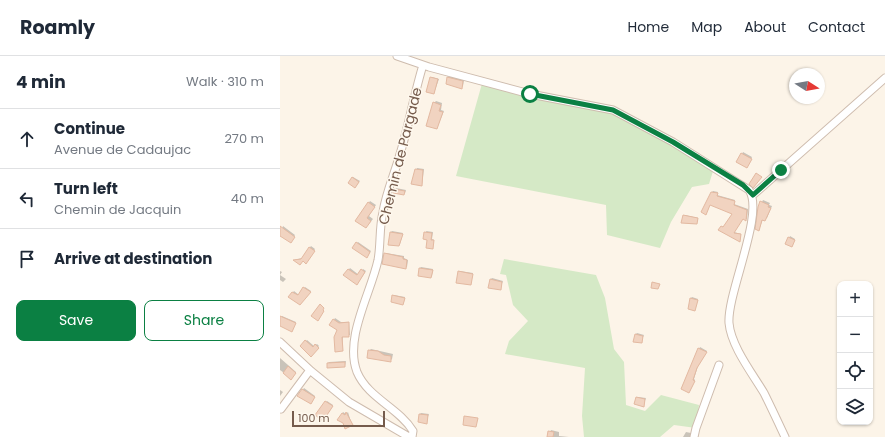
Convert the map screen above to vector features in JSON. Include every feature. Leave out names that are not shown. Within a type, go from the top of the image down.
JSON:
[{"type":"street","points":[[397,56],[423,65],[530,94],[613,110],[673,142],[743,185],[753,195]]},
{"type":"street","name":"Chemin de Pargade","points":[[410,437],[413,431],[408,424],[377,397],[360,377],[355,363],[355,345],[362,310],[378,260],[383,210],[400,154],[423,65]]},
{"type":"street","points":[[785,437],[765,395],[734,342],[729,323],[749,231],[753,195],[885,78]]},
{"type":"street","points":[[280,342],[310,370],[349,402],[410,437]]},
{"type":"street","points":[[694,437],[719,366]]},
{"type":"street","points":[[281,409],[310,370]]},
{"type":"green space","points":[[483,80],[620,116],[714,168],[709,184],[692,187],[671,222],[660,248],[607,235],[606,205],[456,176]]},
{"type":"green space","points":[[504,259],[596,275],[605,298],[614,349],[624,362],[626,405],[645,411],[661,395],[699,405],[696,428],[674,425],[660,437],[584,437],[582,416],[585,368],[505,354],[509,341],[528,321],[513,305],[506,275],[500,274]]},
{"type":"building","points":[[430,77],[438,79],[434,94],[426,92]]},
{"type":"building","points":[[447,77],[463,81],[462,89],[446,84]]},
{"type":"building","points":[[433,102],[441,105],[439,111],[443,112],[437,129],[426,126]]},
{"type":"building","points":[[741,153],[752,159],[747,168],[736,162]]},
{"type":"building","points":[[415,169],[423,170],[422,186],[411,184]]},
{"type":"building","points":[[756,173],[762,177],[753,188],[749,184]]},
{"type":"building","points":[[352,177],[359,182],[355,188],[348,183]]},
{"type":"building","points":[[394,189],[405,191],[404,195],[393,193]]},
{"type":"building","points":[[711,192],[718,193],[717,196],[735,201],[734,205],[747,210],[746,221],[743,219],[734,233],[741,234],[740,242],[718,230],[721,226],[723,227],[732,214],[710,205],[706,215],[701,212]]},
{"type":"building","points":[[760,201],[769,205],[768,207],[771,208],[765,221],[762,220],[759,231],[755,229]]},
{"type":"building","points":[[368,202],[375,207],[367,218],[371,221],[366,228],[355,221]]},
{"type":"building","points":[[683,215],[698,218],[697,224],[681,223]]},
{"type":"building","points":[[280,226],[295,237],[291,243],[280,236]]},
{"type":"building","points":[[390,232],[403,234],[399,246],[388,245]]},
{"type":"building","points":[[424,232],[432,233],[431,240],[434,240],[433,249],[426,248],[427,240],[423,239]]},
{"type":"building","points":[[788,237],[795,240],[792,247],[785,244]]},
{"type":"building","points":[[356,242],[370,252],[367,258],[352,248]]},
{"type":"building","points":[[309,247],[315,251],[306,264],[303,261],[300,265],[293,260],[301,259]]},
{"type":"building","points":[[384,253],[403,257],[403,259],[407,260],[406,269],[382,264]]},
{"type":"building","points":[[419,268],[433,270],[431,278],[418,276]]},
{"type":"building","points":[[348,269],[357,275],[361,269],[365,272],[357,285],[343,275]]},
{"type":"building","points":[[458,271],[473,274],[471,285],[456,283]]},
{"type":"building","points":[[490,279],[502,282],[501,290],[488,288]]},
{"type":"building","points":[[652,282],[660,284],[658,289],[651,288]]},
{"type":"building","points":[[303,287],[311,292],[300,305],[288,297],[292,292],[298,295]]},
{"type":"building","points":[[392,295],[405,298],[403,305],[391,302]]},
{"type":"building","points":[[690,298],[698,300],[695,311],[688,309]]},
{"type":"building","points":[[320,304],[324,308],[324,311],[318,321],[311,316]]},
{"type":"building","points":[[280,316],[296,323],[292,332],[280,326]]},
{"type":"building","points":[[333,319],[339,323],[349,322],[349,337],[342,337],[343,351],[335,352],[334,337],[337,330],[329,325]]},
{"type":"building","points":[[635,334],[643,336],[642,343],[633,342]]},
{"type":"building","points":[[305,340],[313,347],[315,344],[319,348],[311,357],[300,346]]},
{"type":"building","points":[[698,348],[707,352],[697,368],[693,380],[695,381],[689,393],[681,389]]},
{"type":"building","points":[[368,350],[378,351],[384,355],[391,356],[391,362],[367,358]]},
{"type":"building","points":[[345,362],[345,367],[327,368],[327,363]]},
{"type":"building","points":[[288,366],[296,373],[291,380],[283,373]]},
{"type":"building","points":[[302,389],[315,397],[311,404],[297,396]]},
{"type":"building","points":[[636,397],[645,399],[644,407],[634,404]]},
{"type":"building","points":[[325,401],[333,406],[323,421],[315,415]]},
{"type":"building","points":[[346,412],[353,425],[345,429],[343,423],[337,420],[342,413],[345,415]]},
{"type":"building","points":[[419,414],[428,415],[427,424],[418,422]]},
{"type":"building","points":[[464,416],[478,418],[476,427],[463,425]]},
{"type":"building","points":[[548,431],[554,432],[553,437],[547,437]]},
{"type":"route","points":[[530,94],[613,110],[673,142],[743,185],[753,195],[781,170]]}]
